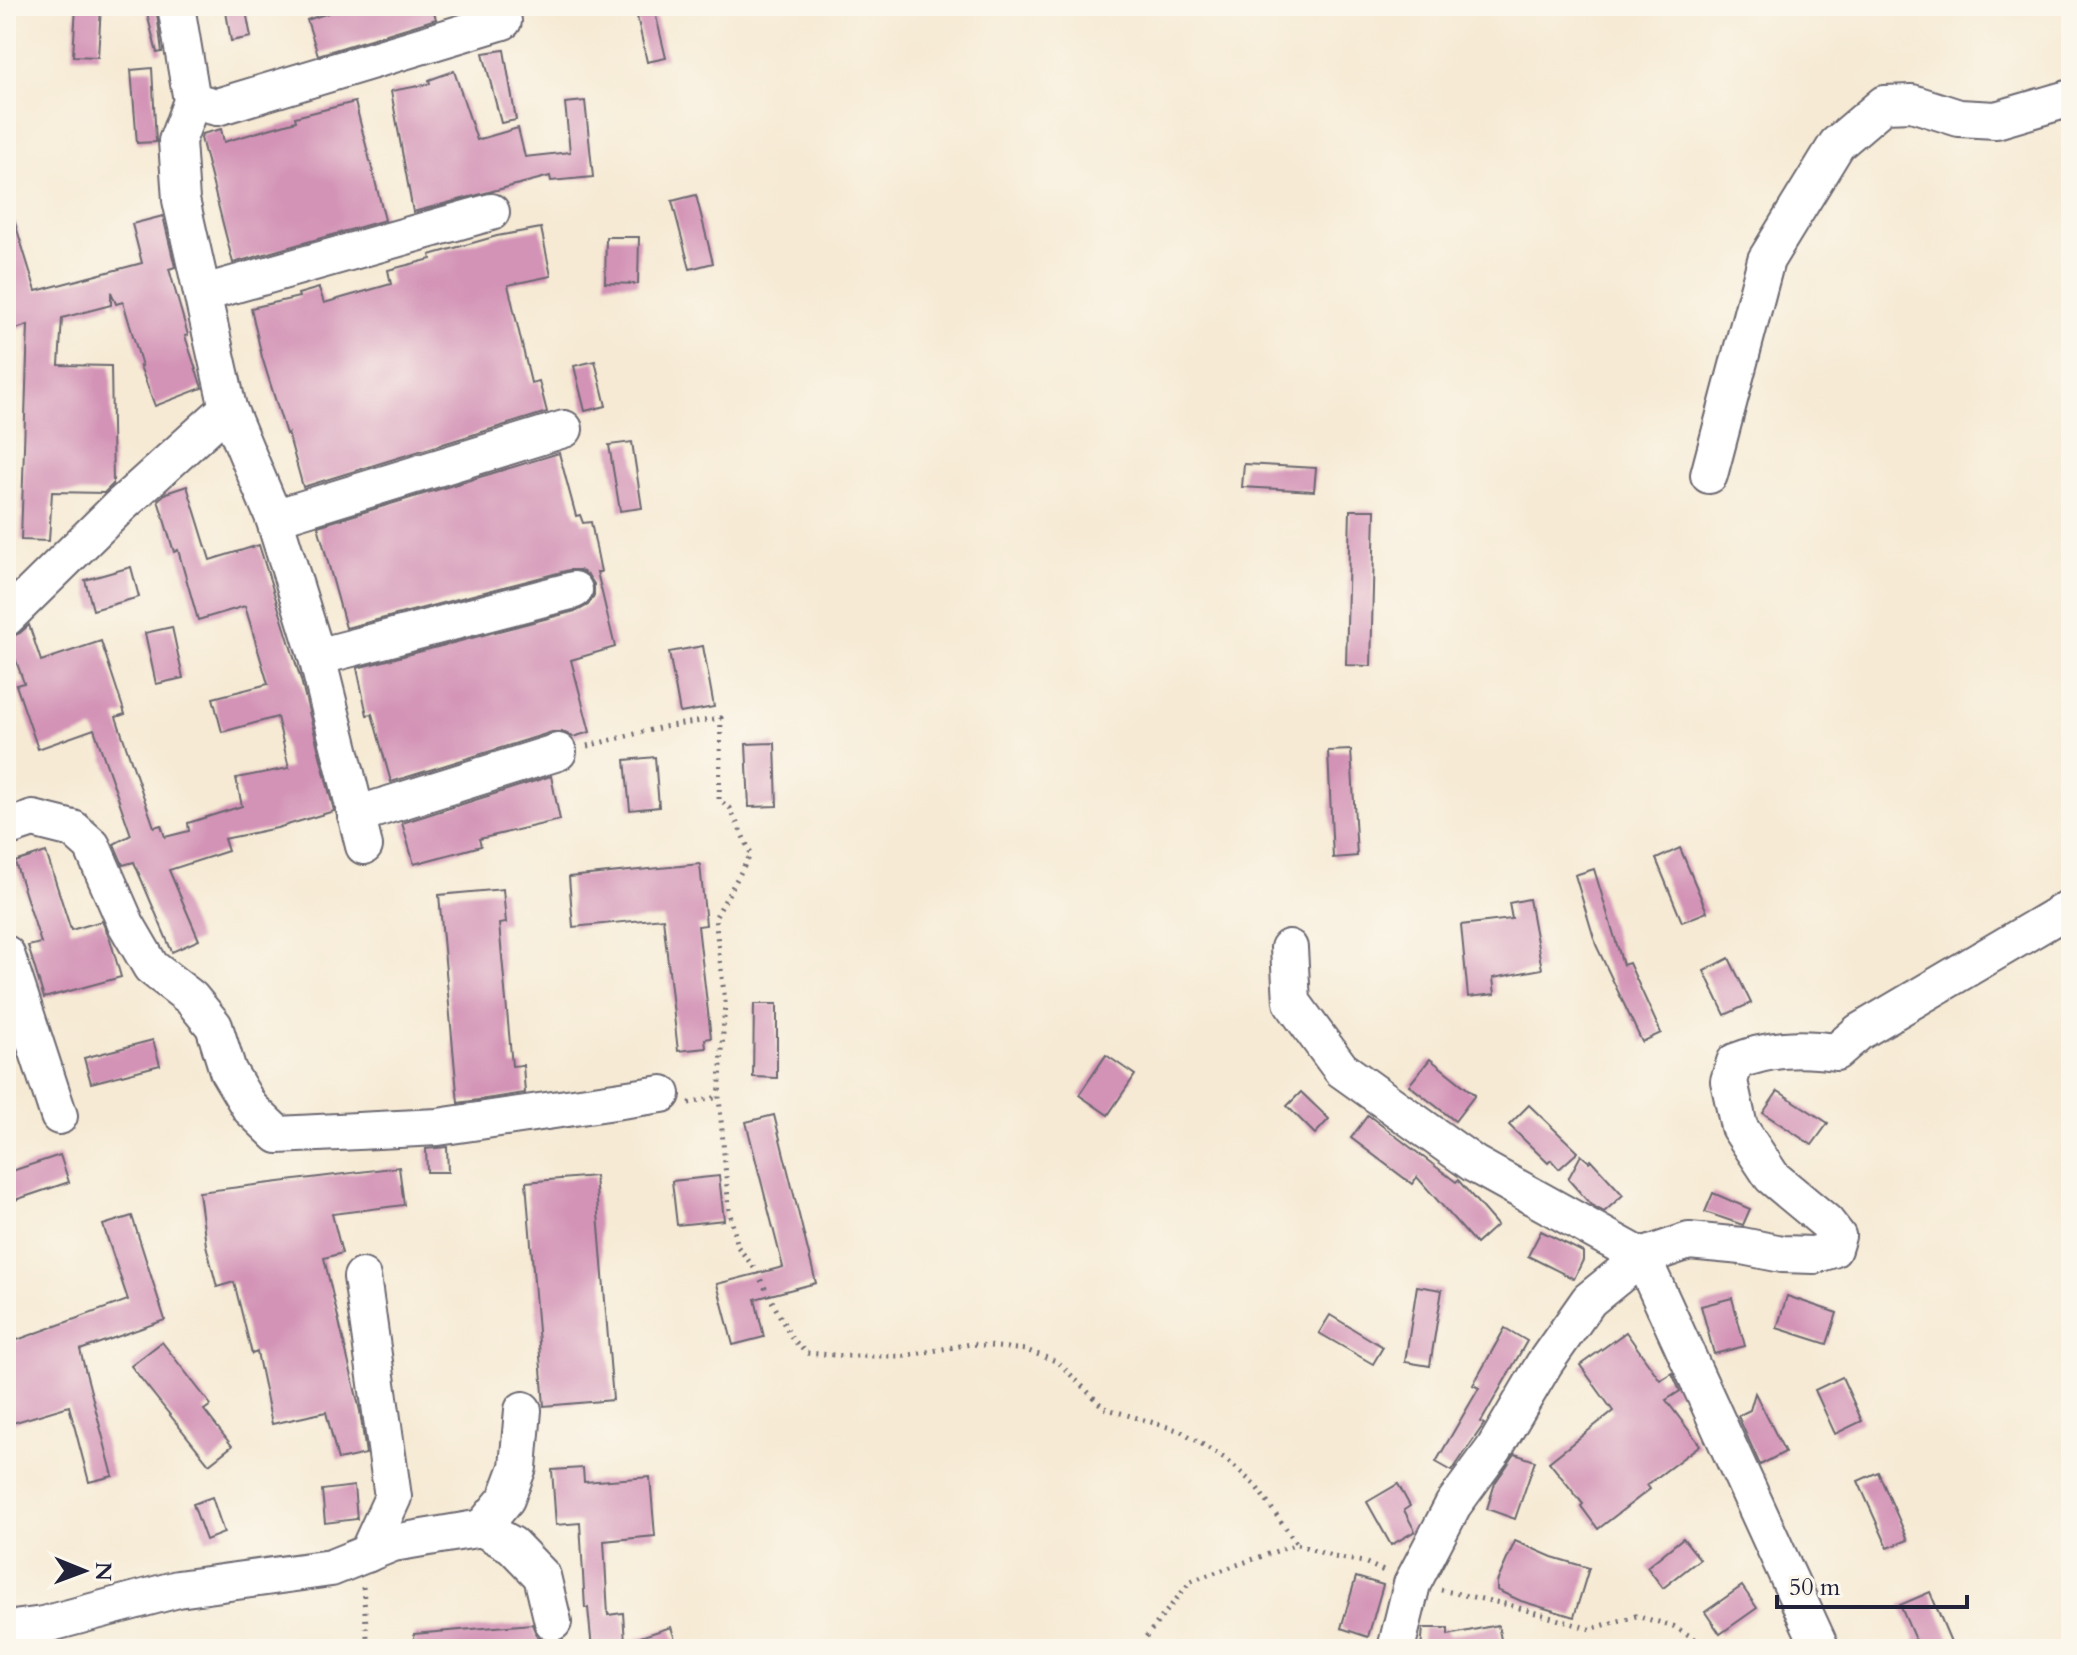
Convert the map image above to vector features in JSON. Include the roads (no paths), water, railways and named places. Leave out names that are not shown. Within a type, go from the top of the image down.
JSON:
[{"type":"street","points":[[176,6],[192,101],[177,141],[181,200],[228,408],[274,518],[317,657],[360,831],[558,752]]},
{"type":"street","points":[[192,101],[217,107],[503,21]]},
{"type":"street","points":[[1709,475],[1766,260],[1837,144],[1884,104],[1912,103],[1959,118],[1996,120],[2071,98]]},
{"type":"street","points":[[204,293],[491,212]]},
{"type":"street","points":[[6,618],[120,506],[228,408]]},
{"type":"street","points":[[274,518],[564,429]]},
{"type":"street","points":[[317,657],[574,590]]},
{"type":"street","points":[[6,828],[33,819],[73,829],[92,846],[126,924],[151,967],[191,998],[214,1026],[228,1071],[250,1108],[278,1135],[438,1127],[662,1094]]},
{"type":"street","points":[[1396,1649],[1412,1584],[1453,1505],[1494,1449],[1544,1364],[1589,1300],[1642,1257],[1689,1241],[1782,1254],[1814,1255],[1833,1249],[1837,1236],[1826,1222],[1772,1177],[1739,1127],[1729,1081],[1735,1062],[1780,1049],[1807,1048],[1836,1052],[1859,1032],[2071,907]]},
{"type":"street","points":[[1289,948],[1292,1002],[1341,1069],[1474,1164],[1642,1257],[1821,1649]]},
{"type":"street","points":[[6,954],[59,1116]]},
{"type":"street","points":[[362,1277],[393,1497],[367,1554]]},
{"type":"street","points":[[482,1528],[506,1499],[518,1467],[523,1410]]},
{"type":"street","points":[[6,1630],[43,1625],[178,1589],[331,1568],[412,1538],[482,1528],[512,1545],[542,1576],[553,1622]]}]
